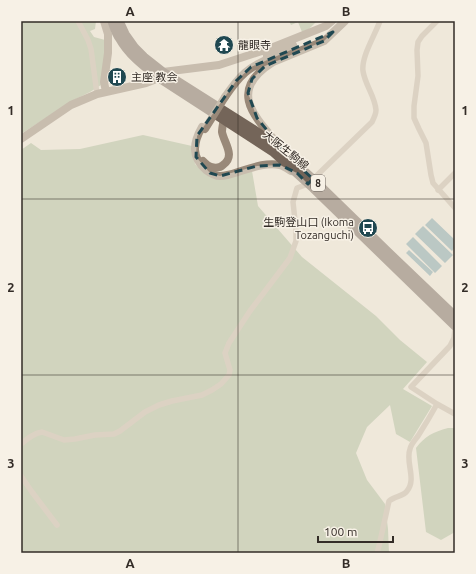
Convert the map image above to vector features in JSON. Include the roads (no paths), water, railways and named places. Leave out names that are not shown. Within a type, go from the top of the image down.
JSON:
[{"type":"main road","name":"大阪生駒線","points":[[112,21],[119,38],[130,54],[141,64],[253,129],[272,142],[289,157],[347,221],[455,328]]},
{"type":"main road","name":"大阪生駒線","points":[[119,21],[125,34],[135,48],[161,75],[273,152],[297,173],[310,181],[455,316]]},
{"type":"street","points":[[78,21],[91,49],[97,94]]},
{"type":"street","points":[[104,21],[108,34],[108,53],[104,82],[106,92]]},
{"type":"street","points":[[289,157],[257,118],[248,102],[248,93],[252,79],[265,66],[324,41],[345,21]]},
{"type":"street","points":[[21,444],[42,432],[64,440],[95,435],[114,434],[145,412],[159,405],[202,395],[212,390],[221,384],[229,375],[230,370],[225,353],[229,343],[250,311],[281,272],[290,258],[296,242],[293,202],[297,188],[310,181],[372,122],[376,111],[372,93],[365,80],[363,64],[380,21]]},
{"type":"street","points":[[437,21],[418,42],[418,76],[414,118],[418,129],[426,142],[433,183],[455,208]]},
{"type":"street","points":[[21,139],[71,105],[97,94],[146,83],[161,75],[219,65],[271,48],[329,24]]},
{"type":"street","points":[[297,173],[280,166],[270,165],[257,166],[220,176],[210,173],[202,166],[196,157],[194,146],[196,136],[203,128],[233,80],[246,66],[321,33],[329,24]]},
{"type":"street","points":[[223,96],[251,67],[333,32]]},
{"type":"street","points":[[203,128],[198,150],[201,158],[208,166],[219,167],[224,165],[229,156],[229,150],[222,133],[224,119]]},
{"type":"street","points":[[438,190],[455,173]]},
{"type":"street","points":[[455,328],[454,339],[450,346],[411,387],[455,414]]},
{"type":"street","points":[[377,553],[389,501],[392,498],[408,491],[412,481],[410,469],[410,449],[437,404]]},
{"type":"street","points":[[21,476],[57,525]]},
{"type":"water","points":[[432,218],[455,240],[455,247],[452,251],[425,225]]},
{"type":"water","points":[[423,226],[453,255],[445,263],[415,234]]},
{"type":"water","points":[[413,237],[442,266],[435,273],[406,244]]},
{"type":"water","points":[[409,250],[433,272],[430,276],[406,253]]},
{"type":"place","name":"龍眼寺","points":[[224,45]]},
{"type":"place","name":"主座 教会","points":[[117,77]]},
{"type":"place","name":"生駒登山口 (Ikoma Tozanguchi)","points":[[368,228]]}]
